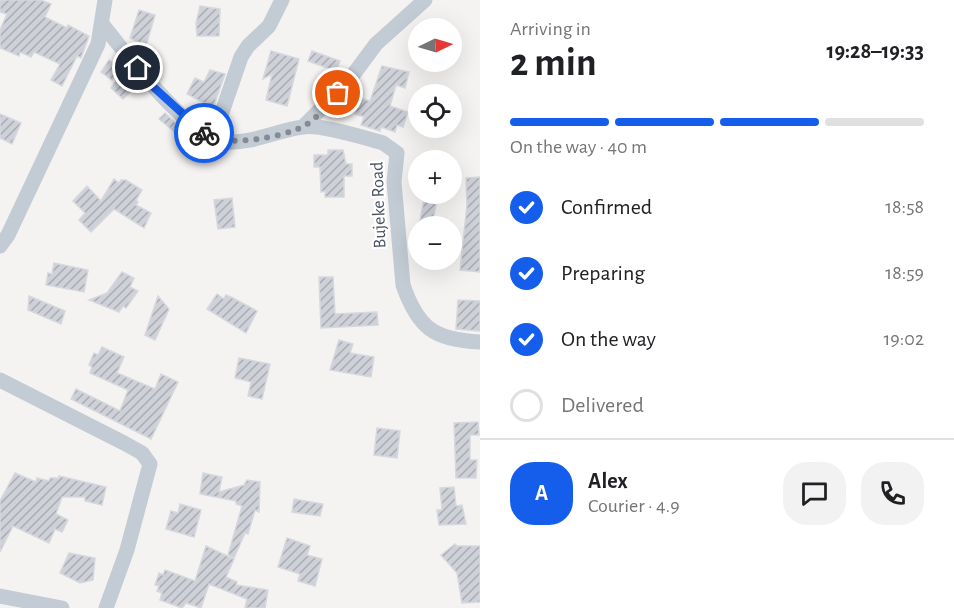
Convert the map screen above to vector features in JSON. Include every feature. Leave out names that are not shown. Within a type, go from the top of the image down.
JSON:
[{"type":"street","points":[[0,246],[9,235],[98,44],[105,0]]},
{"type":"street","points":[[102,24],[149,83],[208,137],[219,121],[241,57],[248,46],[269,26],[282,0]]},
{"type":"street","points":[[304,126],[350,79],[375,44],[425,0]]},
{"type":"street","name":"Bujeke Road","points":[[208,137],[227,142],[285,133],[304,126],[383,143],[397,153],[394,182],[396,212],[403,285],[409,301],[423,325],[434,332],[464,341],[480,342]]},
{"type":"street","points":[[0,380],[142,453],[150,464],[127,550],[106,608]]},
{"type":"street","points":[[0,596],[62,608]]},
{"type":"building","points":[[0,0],[41,0],[51,4],[45,17],[89,36],[81,58],[77,56],[62,86],[51,80],[60,64],[34,52],[31,57],[20,52],[19,56],[0,48],[0,30],[7,14],[0,12]]},
{"type":"building","points":[[200,6],[220,9],[219,36],[197,36],[196,23]]},
{"type":"building","points":[[139,10],[155,15],[146,46],[130,38]]},
{"type":"building","points":[[271,51],[299,59],[287,106],[266,100],[272,74],[263,79]]},
{"type":"building","points":[[312,51],[340,61],[336,71],[308,61]]},
{"type":"building","points":[[109,60],[120,68],[112,80],[101,72]]},
{"type":"building","points":[[382,66],[409,72],[405,88],[396,85],[390,106],[408,112],[403,127],[397,125],[395,132],[381,127],[380,131],[361,125],[364,117],[355,114],[360,98],[370,101]]},
{"type":"building","points":[[210,70],[225,74],[213,108],[187,94],[195,78],[204,82]]},
{"type":"building","points":[[118,78],[132,90],[123,99],[111,88]]},
{"type":"building","points":[[165,113],[183,130],[178,135],[159,119]]},
{"type":"building","points":[[0,114],[21,123],[12,144],[0,138]]},
{"type":"building","points":[[328,150],[343,150],[346,164],[352,164],[352,176],[344,176],[344,197],[325,197],[325,191],[321,192],[320,167],[314,167],[314,155],[328,155]]},
{"type":"building","points":[[480,177],[480,272],[460,270],[462,270],[467,205],[466,178]]},
{"type":"building","points":[[114,179],[119,183],[121,180],[126,180],[142,190],[136,200],[138,202],[136,205],[151,213],[144,228],[114,209],[91,232],[79,220],[85,213],[73,201],[87,186],[101,201]]},
{"type":"building","points":[[232,198],[235,227],[218,229],[214,200]]},
{"type":"building","points":[[423,204],[436,204],[434,216],[421,216]]},
{"type":"building","points":[[54,263],[88,270],[84,292],[46,285],[48,273],[52,274]]},
{"type":"building","points":[[122,272],[134,278],[130,287],[138,291],[126,308],[123,306],[119,312],[89,300],[107,293]]},
{"type":"building","points":[[319,277],[333,277],[335,314],[377,312],[378,325],[321,328]]},
{"type":"building","points":[[217,294],[224,299],[226,295],[257,311],[246,333],[207,309]]},
{"type":"building","points":[[29,296],[65,311],[61,324],[28,310]]},
{"type":"building","points":[[158,296],[169,309],[155,340],[145,335]]},
{"type":"building","points":[[458,300],[480,301],[480,331],[456,329]]},
{"type":"building","points":[[339,340],[353,344],[350,353],[374,357],[371,377],[330,370]]},
{"type":"building","points":[[102,347],[124,357],[117,373],[155,389],[161,374],[178,382],[151,439],[71,399],[76,389],[120,411],[128,390],[90,373],[92,367],[89,365],[94,353],[98,355]]},
{"type":"building","points":[[239,358],[270,364],[262,399],[248,396],[251,382],[235,378]]},
{"type":"building","points":[[478,422],[479,435],[470,435],[470,460],[477,460],[476,478],[456,478],[454,423]]},
{"type":"building","points":[[377,428],[400,431],[397,458],[374,455]]},
{"type":"building","points":[[15,473],[36,482],[37,478],[49,481],[50,478],[59,478],[59,476],[106,487],[102,505],[85,501],[85,497],[62,497],[56,514],[68,520],[62,532],[55,529],[49,543],[13,526],[0,552],[0,501]]},
{"type":"building","points":[[203,473],[222,477],[219,492],[244,485],[247,480],[260,482],[259,512],[255,510],[248,534],[245,533],[234,558],[228,555],[242,506],[236,504],[236,501],[200,494]]},
{"type":"building","points":[[454,487],[456,506],[462,505],[466,524],[439,525],[437,510],[442,510],[440,488]]},
{"type":"building","points":[[294,499],[323,504],[320,516],[292,512]]},
{"type":"building","points":[[180,504],[201,510],[194,537],[166,529],[171,511],[178,513]]},
{"type":"building","points":[[287,538],[310,546],[307,555],[322,559],[315,586],[298,581],[300,574],[278,567]]},
{"type":"building","points":[[455,544],[457,546],[480,546],[480,602],[462,603],[457,573],[441,555]]},
{"type":"building","points":[[206,546],[234,559],[226,577],[237,582],[236,585],[268,590],[265,608],[245,608],[247,599],[209,584],[201,608],[186,603],[182,608],[160,600],[162,593],[157,591],[159,586],[155,585],[159,573],[163,575],[165,570],[195,581]]},
{"type":"building","points":[[69,553],[95,558],[93,580],[80,583],[60,573]]},
{"type":"way so far","points":[[204,133],[208,137],[227,142],[285,133],[304,126],[338,93]]},
{"type":"route","points":[[138,68],[149,83],[204,133]]}]
